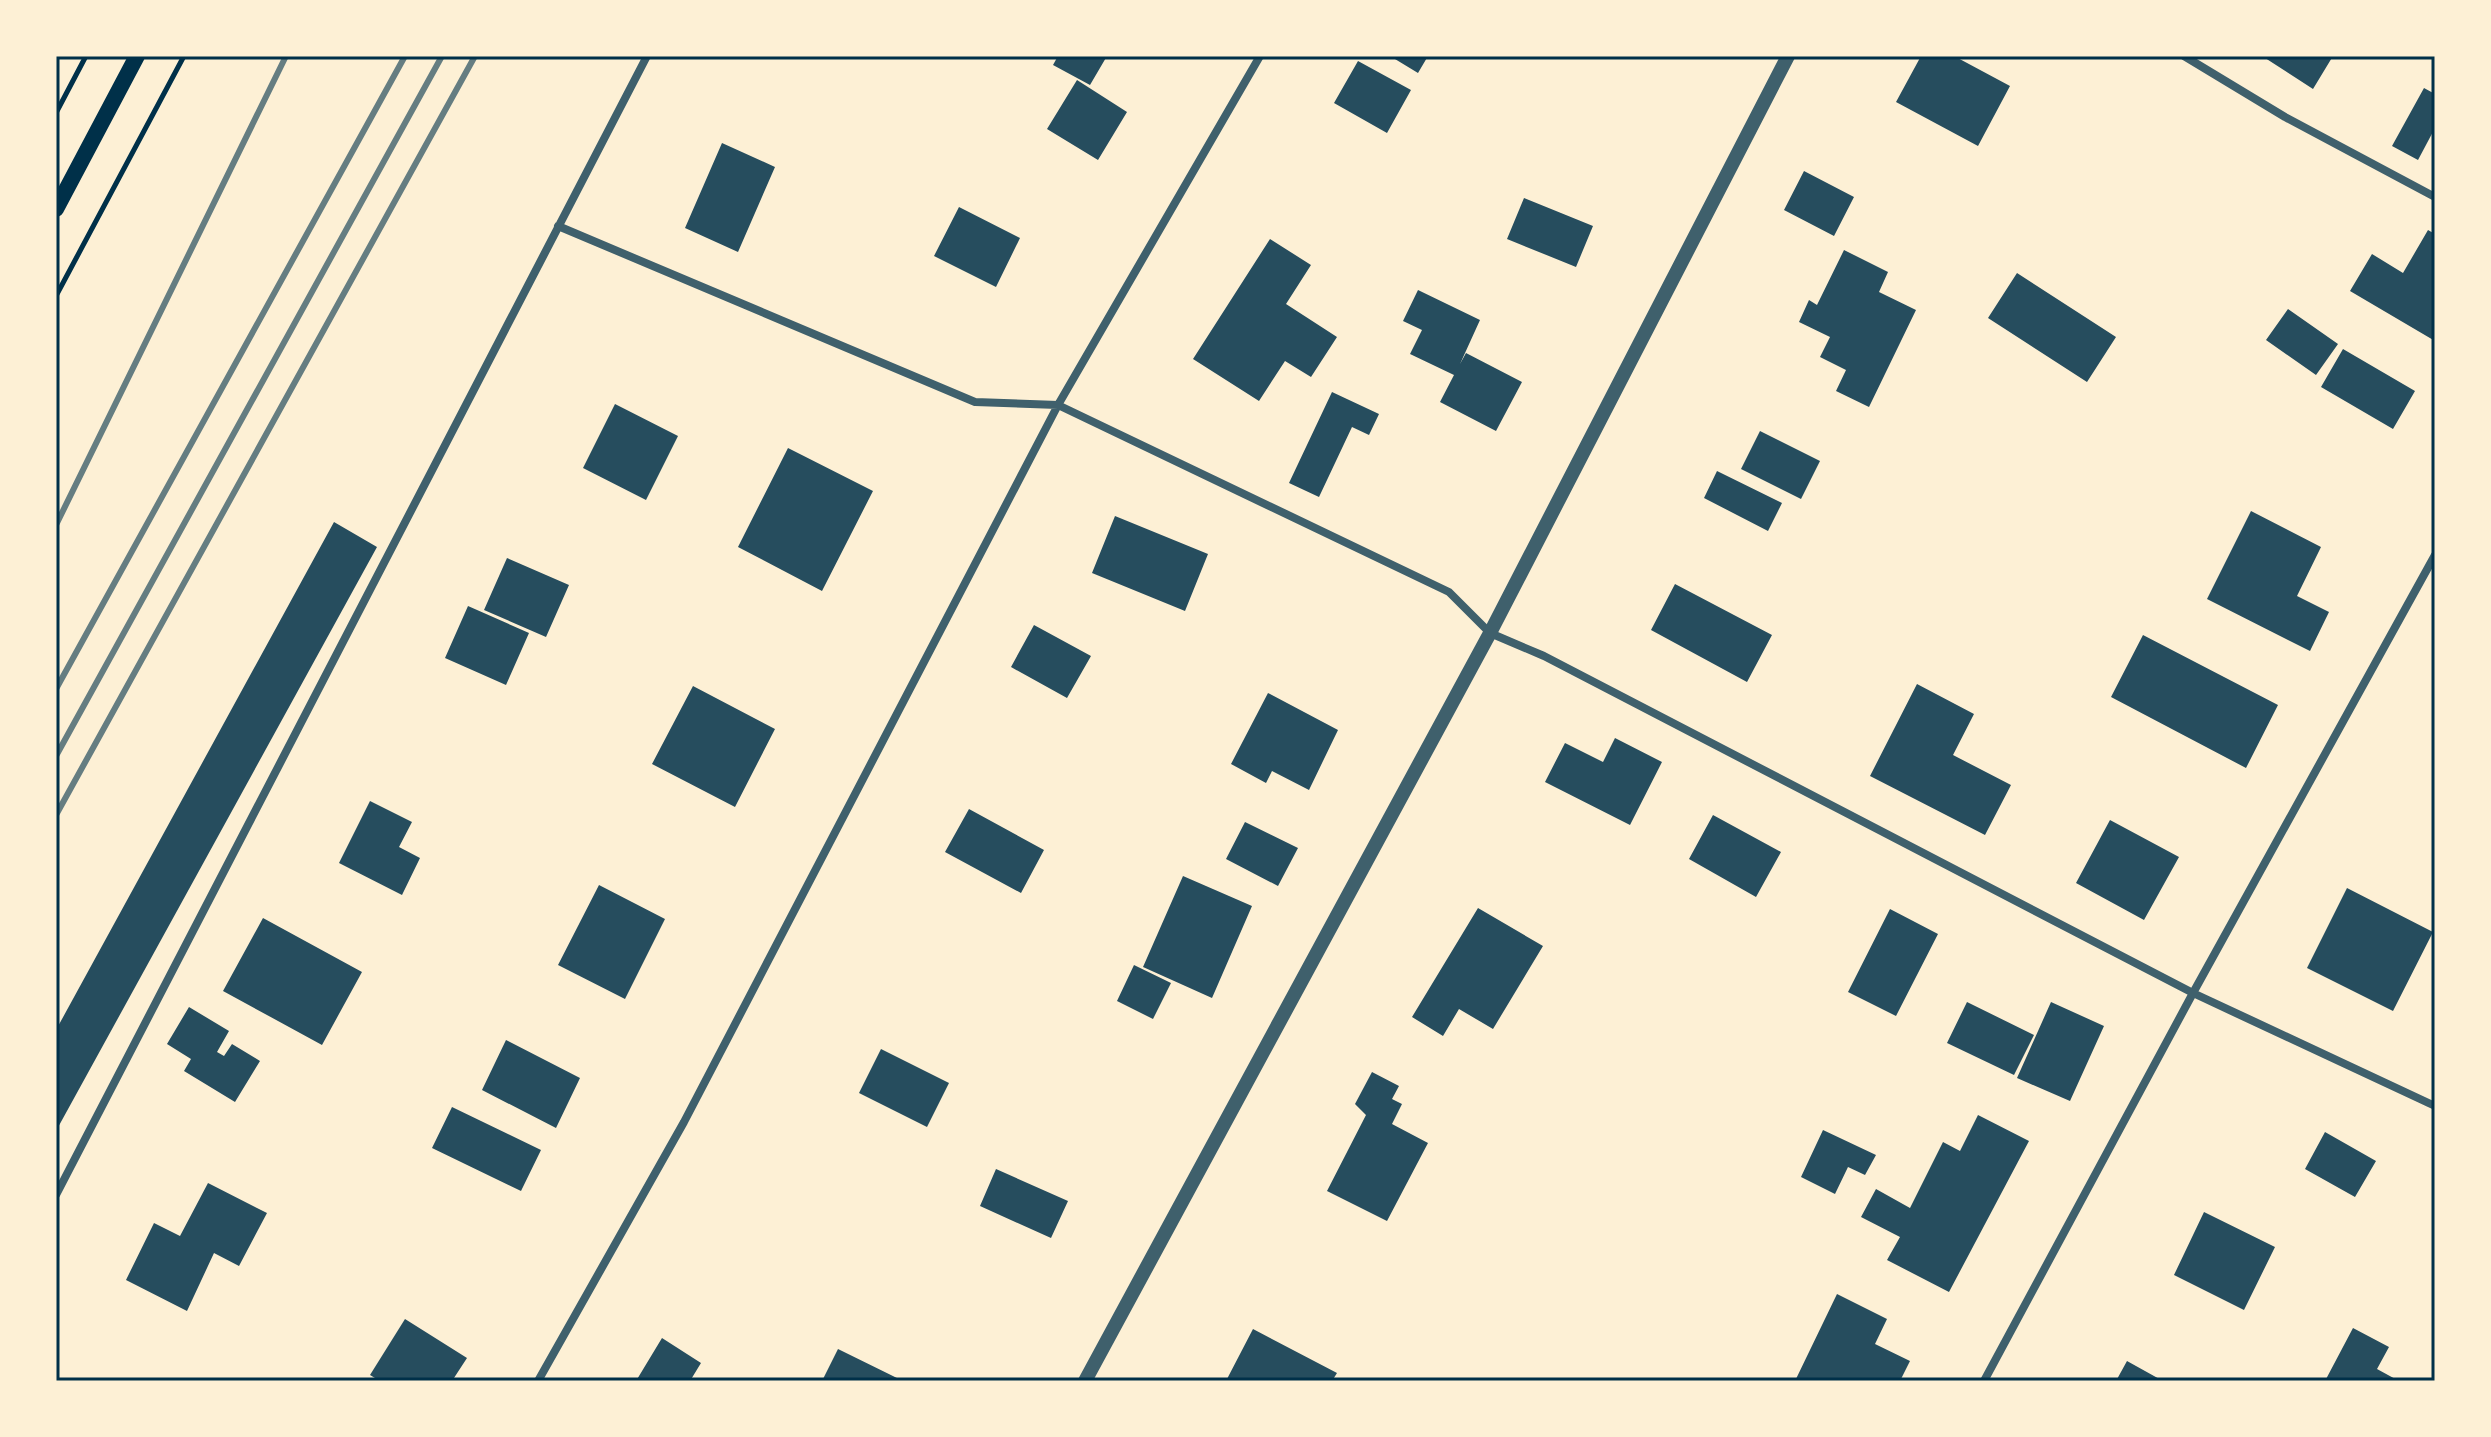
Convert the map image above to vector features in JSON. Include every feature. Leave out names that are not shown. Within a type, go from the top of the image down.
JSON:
[{"type":"main road","points":[[56,209],[137,56]]},
{"type":"street","points":[[56,1195],[647,56]]},
{"type":"street","points":[[538,1381],[684,1122],[1058,405],[1260,56]]},
{"type":"street","points":[[1085,1381],[1490,633],[1788,56]]},
{"type":"street","points":[[2184,56],[2285,117],[2435,197]]},
{"type":"street","points":[[558,226],[975,402],[1058,405],[1449,592],[1490,633],[1558,663],[2193,993],[2435,1106]]},
{"type":"street","points":[[1984,1381],[2193,993],[2435,555]]},
{"type":"path","points":[[56,113],[86,56]]},
{"type":"path","points":[[56,296],[184,56]]},
{"type":"building","points":[[1058,56],[1107,56],[1090,85],[1053,65]]},
{"type":"building","points":[[1390,56],[1428,56],[1418,73]]},
{"type":"building","points":[[1921,56],[1954,56],[2010,86],[1978,146],[1896,102]]},
{"type":"building","points":[[2262,56],[2333,56],[2313,89]]},
{"type":"building","points":[[1358,61],[1411,90],[1387,133],[1334,103]]},
{"type":"building","points":[[1077,80],[1127,112],[1098,160],[1047,129]]},
{"type":"building","points":[[2424,88],[2435,94],[2435,128],[2418,160],[2392,146]]},
{"type":"building","points":[[722,143],[775,167],[738,252],[685,228]]},
{"type":"building","points":[[1804,171],[1854,197],[1834,236],[1784,210]]},
{"type":"building","points":[[1524,198],[1593,226],[1576,267],[1507,239]]},
{"type":"building","points":[[959,207],[1020,238],[996,287],[934,256]]},
{"type":"building","points":[[2428,230],[2435,234],[2435,341],[2350,291],[2372,254],[2403,273]]},
{"type":"building","points":[[1270,239],[1311,265],[1286,304],[1337,337],[1311,377],[1285,361],[1259,401],[1193,359]]},
{"type":"building","points":[[1844,250],[1888,272],[1879,292],[1916,310],[1869,407],[1836,391],[1846,370],[1820,357],[1830,337],[1799,322],[1809,300],[1817,305]]},
{"type":"building","points":[[2017,273],[2116,337],[2087,382],[1988,318]]},
{"type":"building","points":[[1418,290],[1480,320],[1460,364],[1466,353],[1522,382],[1496,431],[1440,402],[1454,375],[1410,354],[1422,330],[1403,321]]},
{"type":"building","points":[[2288,309],[2338,344],[2316,375],[2266,340]]},
{"type":"building","points":[[2343,349],[2415,391],[2393,429],[2321,387]]},
{"type":"building","points":[[1332,392],[1379,414],[1369,435],[1352,427],[1319,497],[1289,483]]},
{"type":"building","points":[[615,404],[678,436],[646,500],[583,468]]},
{"type":"building","points":[[1760,431],[1820,461],[1801,499],[1741,469]]},
{"type":"building","points":[[788,448],[873,491],[822,591],[738,547]]},
{"type":"building","points":[[1717,471],[1782,503],[1768,531],[1704,498]]},
{"type":"building","points":[[2251,511],[2321,547],[2297,596],[2329,612],[2310,651],[2207,599]]},
{"type":"building","points":[[1115,516],[1208,554],[1185,611],[1092,573]]},
{"type":"building","points":[[334,522],[377,547],[56,1131],[56,1030]]},
{"type":"building","points":[[507,558],[569,585],[546,637],[484,610]]},
{"type":"building","points":[[1675,584],[1772,635],[1747,682],[1651,630]]},
{"type":"building","points":[[468,606],[529,633],[506,685],[445,658]]},
{"type":"building","points":[[1034,625],[1091,656],[1067,698],[1011,667]]},
{"type":"building","points":[[2143,635],[2278,705],[2246,768],[2111,697]]},
{"type":"building","points":[[1917,684],[1974,714],[1953,755],[2011,785],[1985,835],[1870,776]]},
{"type":"building","points":[[693,686],[775,729],[735,807],[652,764]]},
{"type":"building","points":[[1268,693],[1338,730],[1309,790],[1272,771],[1266,783],[1231,764]]},
{"type":"building","points":[[1615,738],[1662,762],[1630,825],[1545,782],[1565,743],[1603,762]]},
{"type":"building","points":[[370,801],[412,822],[399,847],[420,858],[402,895],[339,863]]},
{"type":"building","points":[[969,809],[1044,850],[1021,893],[945,852]]},
{"type":"building","points":[[1713,815],[1781,852],[1756,897],[1689,859]]},
{"type":"building","points":[[2110,820],[2179,857],[2144,920],[2076,883]]},
{"type":"building","points":[[1245,822],[1298,848],[1278,886],[1226,859]]},
{"type":"building","points":[[1183,876],[1252,906],[1212,998],[1143,967]]},
{"type":"building","points":[[599,885],[665,919],[625,999],[558,965]]},
{"type":"building","points":[[2347,888],[2433,932],[2393,1011],[2307,968]]},
{"type":"building","points":[[1478,908],[1543,946],[1493,1029],[1459,1009],[1443,1036],[1412,1017]]},
{"type":"building","points":[[1890,909],[1938,934],[1896,1016],[1848,992]]},
{"type":"building","points":[[263,918],[362,972],[322,1045],[223,991]]},
{"type":"building","points":[[1134,965],[1171,983],[1153,1019],[1117,1001]]},
{"type":"building","points":[[1967,1002],[2034,1035],[2014,1075],[1947,1043]]},
{"type":"building","points":[[2051,1002],[2104,1026],[2070,1101],[2017,1078]]},
{"type":"building","points":[[189,1007],[229,1031],[217,1052],[224,1056],[232,1044],[260,1061],[235,1102],[184,1071],[191,1059],[167,1044]]},
{"type":"building","points":[[506,1040],[580,1078],[556,1128],[482,1090]]},
{"type":"building","points":[[881,1049],[949,1083],[927,1127],[859,1093]]},
{"type":"building","points":[[1372,1072],[1399,1086],[1392,1099],[1402,1104],[1392,1124],[1428,1143],[1387,1221],[1327,1191],[1366,1115],[1355,1104]]},
{"type":"building","points":[[452,1107],[541,1150],[521,1191],[432,1148]]},
{"type":"building","points":[[1978,1115],[2029,1141],[1949,1292],[1887,1260],[1900,1237],[1861,1217],[1876,1189],[1910,1208],[1943,1142],[1960,1151]]},
{"type":"building","points":[[1823,1130],[1876,1155],[1865,1175],[1848,1167],[1835,1194],[1801,1177]]},
{"type":"building","points":[[2325,1132],[2376,1161],[2355,1197],[2305,1169]]},
{"type":"building","points":[[996,1169],[1068,1201],[1051,1238],[980,1206]]},
{"type":"building","points":[[208,1183],[267,1213],[239,1266],[214,1253],[187,1311],[126,1280],[154,1223],[180,1236]]},
{"type":"building","points":[[2204,1212],[2275,1247],[2244,1310],[2174,1275]]},
{"type":"building","points":[[1837,1294],[1887,1319],[1875,1344],[1910,1361],[1900,1381],[1795,1381]]},
{"type":"building","points":[[405,1319],[467,1358],[452,1381],[380,1381],[370,1375]]},
{"type":"building","points":[[2353,1328],[2389,1347],[2377,1369],[2399,1381],[2325,1381]]},
{"type":"building","points":[[1253,1329],[1337,1373],[1332,1381],[1227,1379]]},
{"type":"building","points":[[662,1338],[701,1363],[690,1381],[636,1381]]},
{"type":"building","points":[[838,1349],[899,1379],[898,1381],[822,1381]]},
{"type":"building","points":[[2127,1361],[2163,1381],[2116,1381]]},
{"type":"railway","points":[[56,525],[286,56]]},
{"type":"railway","points":[[56,689],[405,56]]},
{"type":"railway","points":[[56,756],[442,56]]},
{"type":"railway","points":[[56,815],[475,56]]}]
